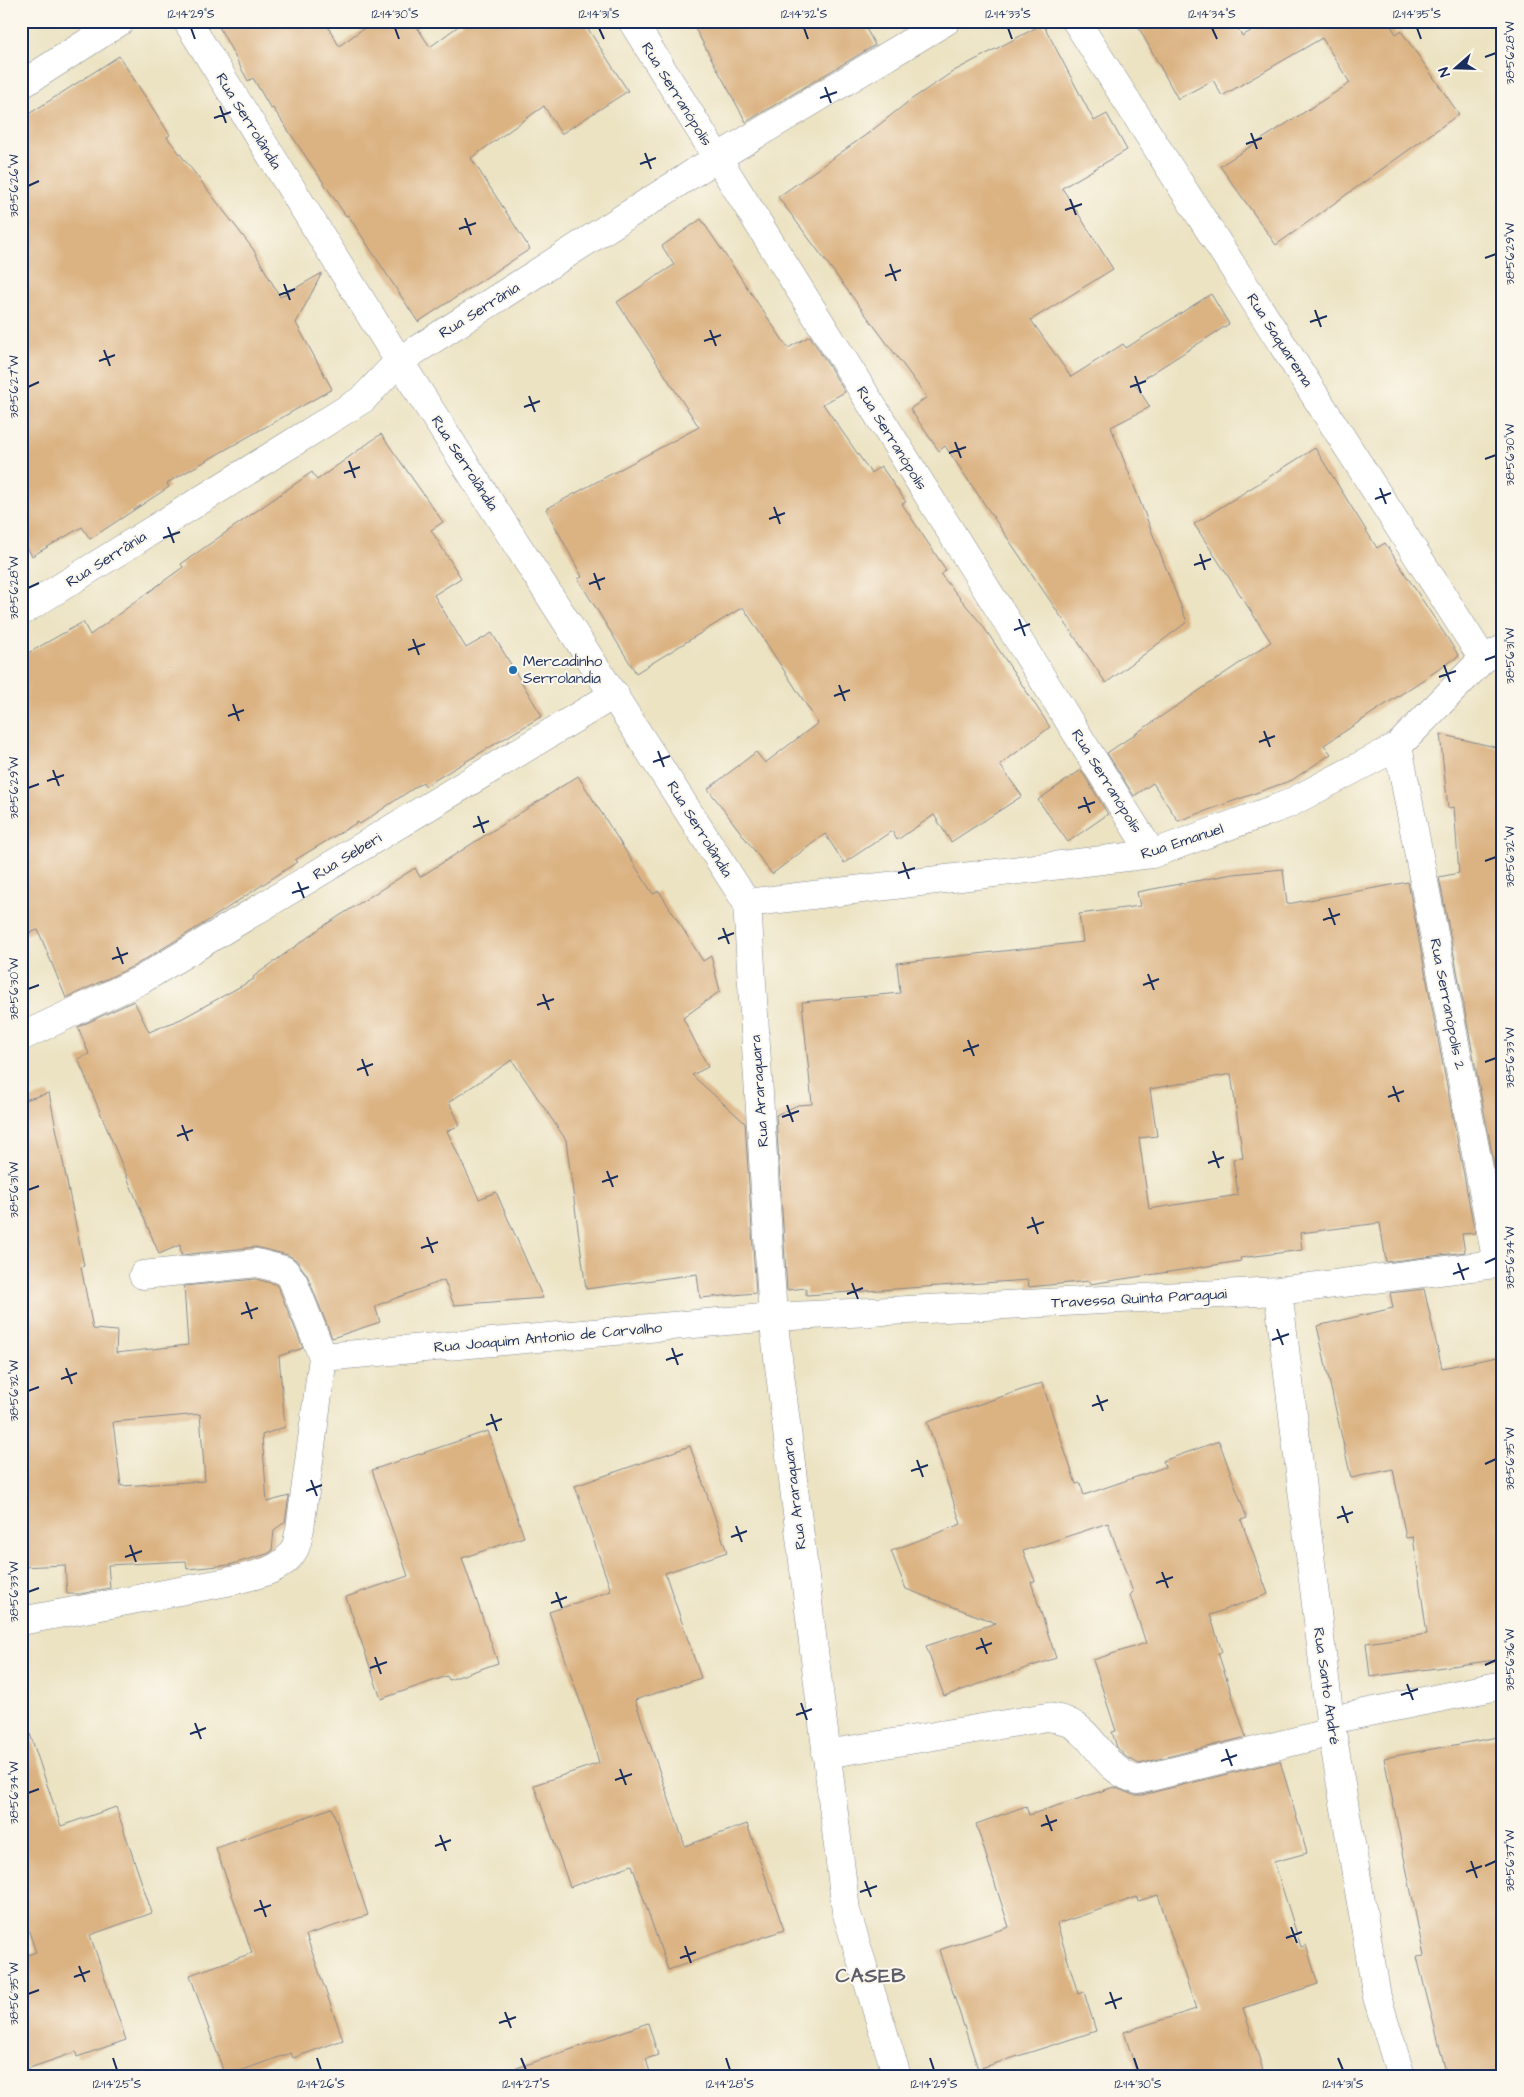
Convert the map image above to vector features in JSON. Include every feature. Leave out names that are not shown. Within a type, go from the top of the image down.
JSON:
[{"type":"street","points":[[21,85],[122,21]]},
{"type":"street","name":"Rua Serrolândia","points":[[187,21],[399,361],[615,694],[747,903]]},
{"type":"street","name":"Rua Serranópolis","points":[[632,21],[1152,854]]},
{"type":"street","name":"Rua Serrânia","points":[[21,612],[363,400],[399,361],[717,158],[946,21]]},
{"type":"street","name":"Rua Saquarema","points":[[1076,21],[1493,654]]},
{"type":"street","name":"Rua Emanuel","points":[[747,903],[1152,854],[1288,804],[1398,746],[1493,654]]},
{"type":"street","name":"Rua Seberi","points":[[21,1037],[141,980],[615,694]]},
{"type":"street","name":"Rua Serranópolis 2","points":[[1398,746],[1500,1263]]},
{"type":"street","name":"Rua Araraquara","points":[[747,903],[773,1317],[846,1911],[897,2076]]},
{"type":"street","name":"Travessa Quinta Paraguai","points":[[773,1317],[1278,1291],[1500,1263]]},
{"type":"street","points":[[21,1621],[260,1574],[283,1563],[295,1548],[300,1529],[323,1357],[293,1281],[284,1270],[257,1264],[144,1275]]},
{"type":"street","name":"Rua Santo André","points":[[1278,1291],[1331,1726],[1377,1997],[1401,2076]]},
{"type":"street","name":"Rua Joaquim Antonio de Carvalho","points":[[323,1357],[773,1317]]},
{"type":"street","points":[[826,1754],[1047,1717],[1067,1722],[1080,1731],[1115,1769],[1126,1777],[1138,1780],[1331,1726],[1503,1685]]},
{"type":"building","points":[[216,21],[325,21],[339,46],[374,21],[413,21],[430,47],[465,21],[583,21],[628,91],[561,134],[544,106],[471,158],[530,249],[418,322],[348,215],[346,216],[273,108],[271,109],[253,78],[248,81]]},
{"type":"building","points":[[691,21],[862,21],[875,45],[746,122]]},
{"type":"building","points":[[1135,21],[1234,21],[1242,36],[1269,21],[1388,21],[1396,34],[1401,31],[1459,114],[1276,245],[1220,166],[1350,83],[1322,38],[1222,96],[1213,80],[1178,99]]},
{"type":"building","points":[[1043,24],[1094,121],[1107,114],[1127,150],[1062,188],[1113,269],[1031,320],[1071,377],[1123,344],[1126,348],[1211,294],[1229,324],[1135,384],[1150,407],[1111,427],[1187,622],[1106,683],[945,446],[939,451],[910,409],[927,397],[778,197],[870,132],[909,101],[954,71]]},
{"type":"building","points":[[119,56],[170,135],[167,137],[253,249],[280,297],[322,273],[296,323],[332,389],[167,483],[169,487],[90,539],[82,527],[32,556],[21,537],[21,119]]},
{"type":"building","points":[[701,219],[788,348],[810,336],[845,392],[823,404],[871,473],[881,466],[906,502],[902,504],[946,570],[941,575],[983,626],[1050,727],[1000,765],[1022,796],[951,842],[934,815],[897,840],[892,831],[844,863],[825,834],[772,874],[708,789],[756,752],[765,763],[818,723],[743,607],[636,673],[578,579],[582,577],[546,509],[699,427],[617,302],[674,265],[662,246]]},
{"type":"building","points":[[381,434],[443,522],[431,530],[461,578],[434,595],[466,648],[492,633],[542,716],[425,786],[423,782],[360,824],[358,822],[295,860],[297,862],[203,924],[134,966],[66,998],[38,930],[21,936],[21,657],[83,622],[90,635],[183,567],[181,564],[312,472],[317,480]]},
{"type":"building","points":[[1315,448],[1377,548],[1385,543],[1459,656],[1324,745],[1331,754],[1292,780],[1178,821],[1153,783],[1134,796],[1107,753],[1271,642],[1194,524]]},
{"type":"building","points":[[1440,734],[1499,748],[1503,781],[1503,1210],[1439,877],[1459,873],[1454,807],[1448,808]]},
{"type":"building","points":[[1081,770],[1108,814],[1068,842],[1038,800]]},
{"type":"building","points":[[578,776],[653,894],[659,891],[703,961],[711,956],[720,991],[683,1018],[708,1067],[692,1075],[745,1123],[756,1293],[700,1298],[697,1274],[586,1289],[566,1140],[512,1060],[449,1102],[460,1125],[447,1131],[479,1199],[496,1192],[543,1298],[454,1305],[444,1280],[375,1306],[380,1322],[332,1338],[307,1275],[296,1260],[288,1255],[256,1247],[181,1255],[180,1245],[159,1254],[78,1059],[89,1054],[78,1027],[134,1001],[149,1032],[181,1019],[254,979],[253,977],[322,927],[415,868],[420,877]]},
{"type":"building","points":[[1283,869],[1287,904],[1408,882],[1475,1233],[1462,1234],[1465,1252],[1386,1262],[1380,1223],[1300,1233],[1302,1250],[1240,1258],[1241,1261],[1090,1284],[1089,1281],[1029,1287],[1028,1280],[806,1295],[806,1288],[787,1290],[776,1115],[798,1105],[812,1104],[802,1002],[900,993],[897,963],[1083,942],[1079,914],[1140,906],[1137,892],[1233,874]],"holes":[[[1231,1074],[1243,1158],[1233,1159],[1238,1195],[1149,1209],[1139,1138],[1157,1136],[1150,1089]]]},
{"type":"building","points":[[49,1093],[84,1266],[81,1267],[93,1329],[117,1331],[116,1353],[188,1345],[184,1286],[256,1279],[275,1284],[279,1289],[303,1348],[279,1356],[285,1427],[262,1435],[267,1502],[289,1496],[285,1522],[274,1530],[272,1551],[267,1554],[229,1565],[187,1569],[186,1561],[108,1565],[110,1588],[80,1594],[67,1594],[65,1565],[21,1567],[21,1101]],"holes":[[[200,1414],[205,1481],[121,1486],[113,1422]]]},
{"type":"building","points":[[1424,1289],[1442,1368],[1503,1356],[1503,1659],[1370,1677],[1366,1643],[1427,1634],[1413,1537],[1406,1538],[1393,1469],[1351,1478],[1317,1326],[1393,1308],[1390,1293]]},
{"type":"building","points":[[1042,1383],[1076,1484],[1080,1483],[1084,1495],[1165,1467],[1163,1461],[1219,1441],[1247,1518],[1241,1520],[1268,1594],[1210,1615],[1222,1652],[1218,1653],[1246,1737],[1139,1764],[1126,1757],[1117,1747],[1112,1732],[1116,1731],[1093,1660],[1146,1643],[1130,1595],[1133,1592],[1108,1523],[1023,1551],[1035,1581],[1031,1582],[1056,1658],[944,1696],[926,1646],[996,1623],[906,1589],[891,1551],[961,1524],[927,1422]]},
{"type":"building","points":[[488,1431],[524,1537],[462,1558],[498,1663],[449,1680],[447,1676],[381,1699],[346,1597],[408,1576],[372,1470]]},
{"type":"building","points":[[690,1446],[727,1552],[665,1573],[701,1678],[635,1700],[685,1846],[747,1824],[784,1930],[668,1970],[632,1865],[570,1887],[534,1785],[599,1763],[590,1730],[549,1612],[611,1591],[575,1486]]},
{"type":"building","points":[[27,1725],[61,1826],[116,1807],[152,1913],[90,1935],[126,2040],[77,2057],[76,2052],[21,2071],[21,1957],[36,1952],[21,1909],[21,1726]]},
{"type":"building","points":[[1503,1736],[1503,2076],[1447,2076],[1417,1957],[1424,1956],[1384,1758]]},
{"type":"building","points":[[1280,1761],[1307,1853],[1274,1862],[1301,1947],[1306,1945],[1318,1984],[1243,2008],[1265,2076],[1138,2076],[1124,2032],[1196,2009],[1158,1895],[1138,1901],[1137,1897],[1057,1924],[1078,1994],[1084,1992],[1096,2031],[978,2069],[939,1950],[1009,1927],[976,1824],[1026,1806],[1029,1815],[1114,1787],[1133,1795],[1142,1795]]},
{"type":"building","points":[[332,1808],[368,1915],[306,1935],[343,2040],[293,2058],[291,2053],[225,2076],[190,1975],[252,1953],[216,1848]]},
{"type":"building","points":[[648,2023],[658,2055],[646,2059],[651,2076],[512,2076],[511,2070]]},
{"type":"place","name":"Mercadinho Serrolandia","points":[[513,670]]},
{"type":"district","name":"CASEB","points":[[871,1975]]}]
